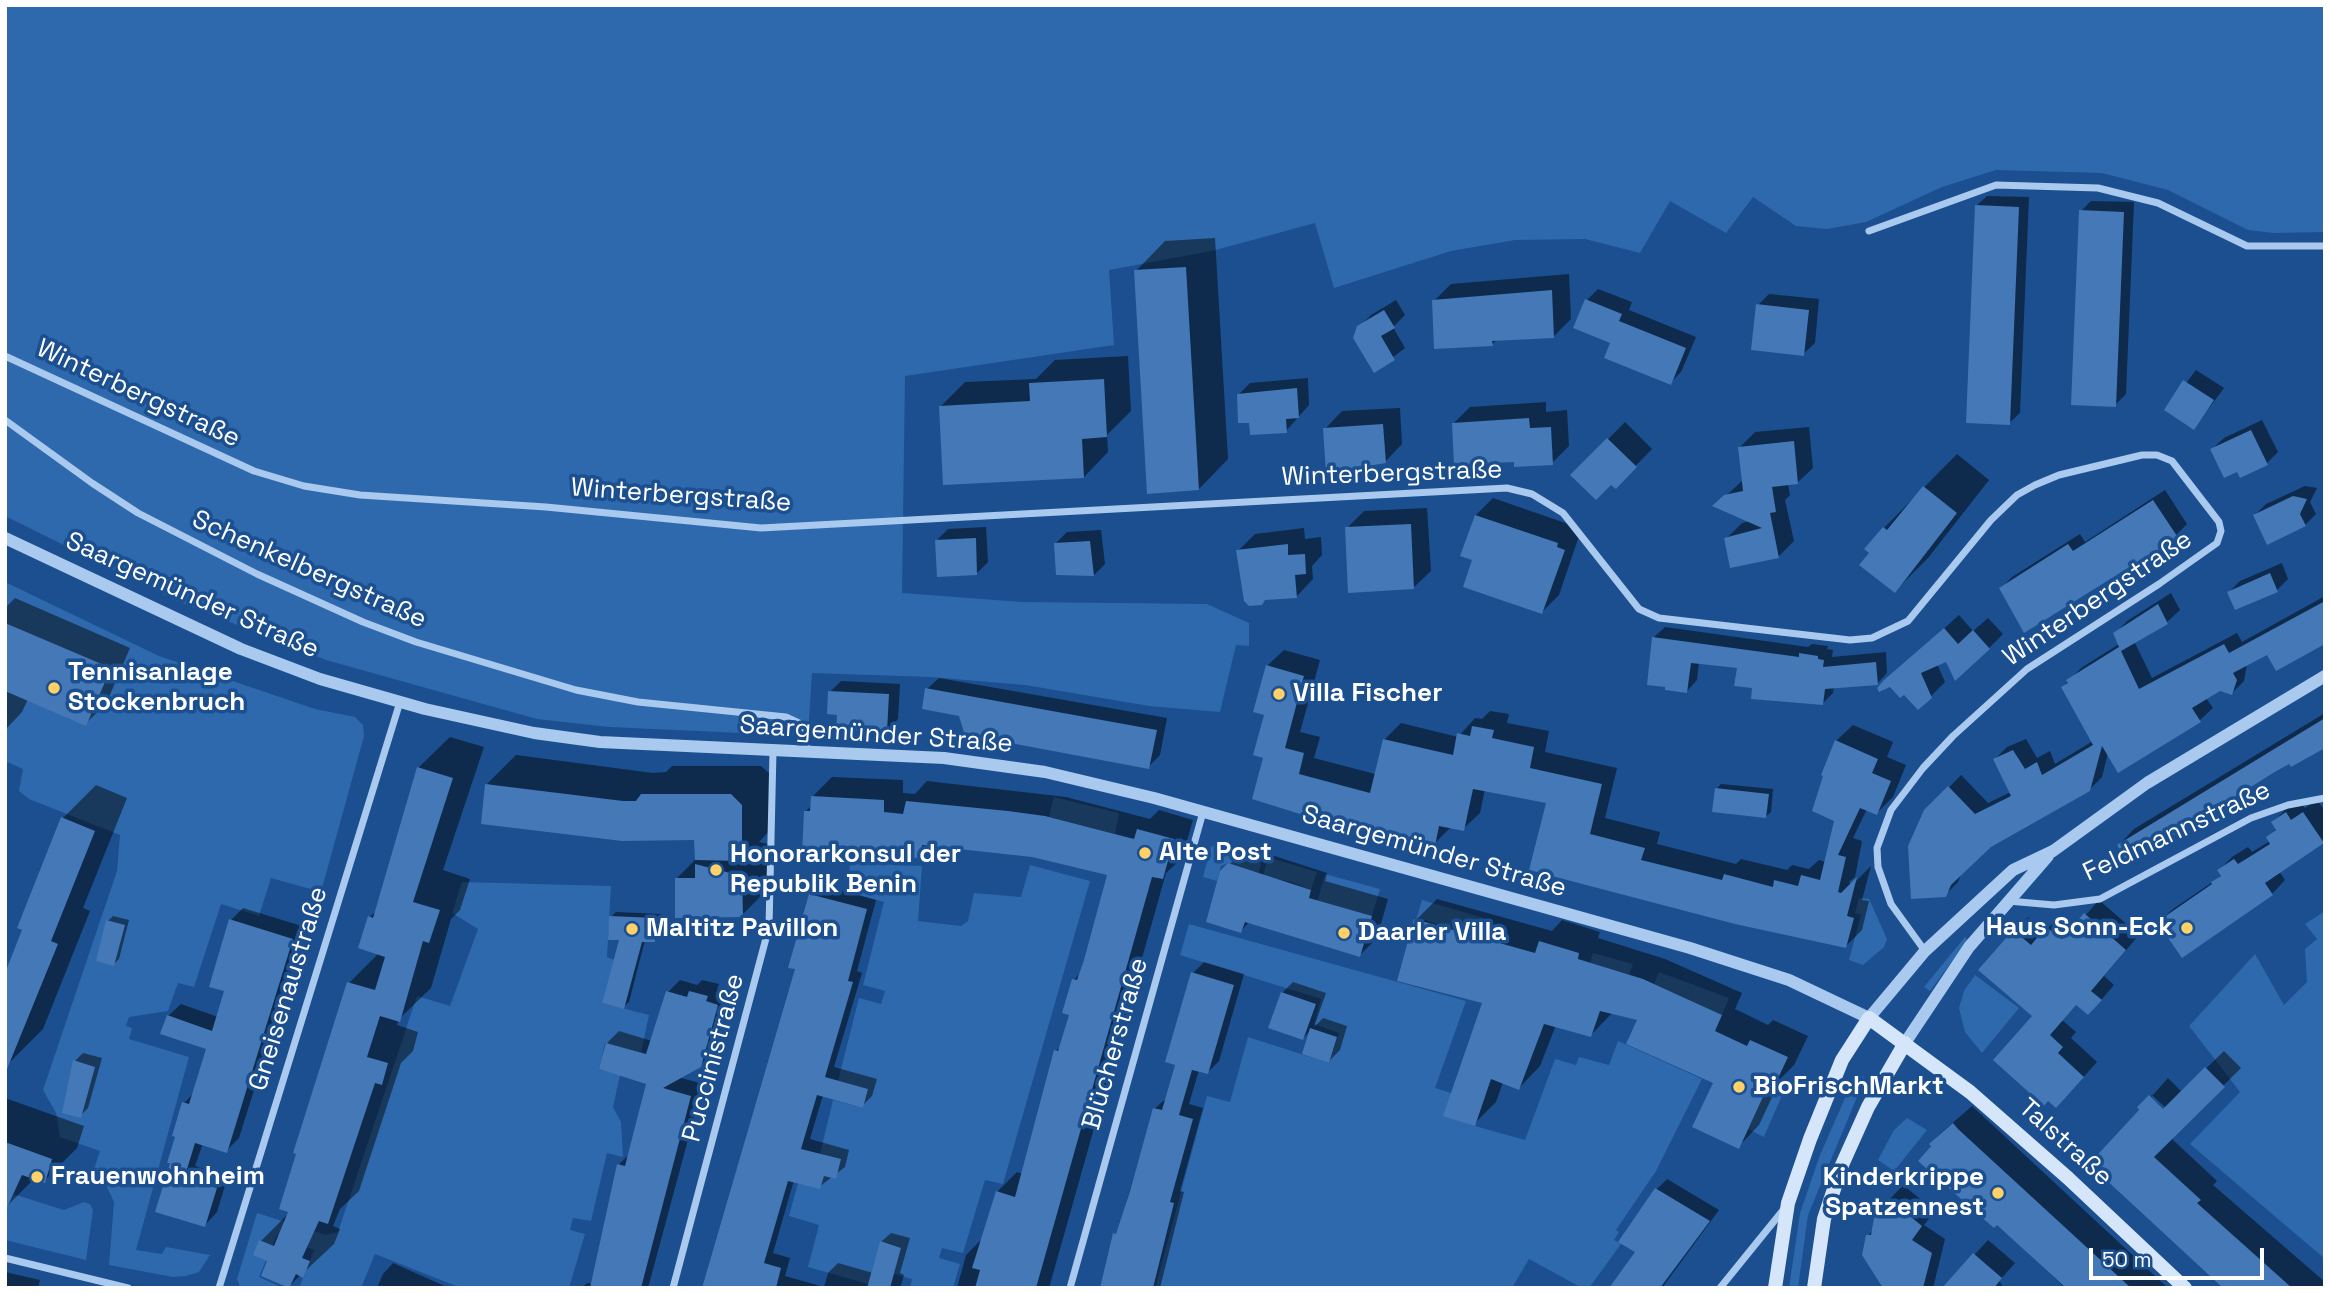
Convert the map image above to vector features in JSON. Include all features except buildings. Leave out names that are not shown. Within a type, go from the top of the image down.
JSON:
[{"type":"main road","name":"Saargemünder Straße","points":[[1869,1017],[1905,1043]]},
{"type":"main road","points":[[1775,1288],[1788,1203],[1810,1139],[1842,1060],[1869,1017]]},
{"type":"main road","points":[[1814,1288],[1824,1219],[1842,1165],[1868,1107],[1905,1043]]},
{"type":"main road","name":"Talstraße","points":[[1905,1043],[1962,1085],[2027,1140],[2185,1288]]},
{"type":"street","points":[[1869,231],[1996,185],[2098,188],[2158,203],[2246,246],[2325,246]]},
{"type":"street","name":"Winterbergstraße","points":[[5,356],[254,471],[304,485],[360,495],[546,507],[761,528],[1507,488],[1532,494],[1563,513],[1639,609],[1659,618],[1850,640],[1872,638],[1908,621],[1991,520],[2017,495],[2059,475],[2142,455],[2157,455],[2172,461],[2219,522],[2221,531],[2217,542],[2159,584],[2027,670],[1953,736],[1923,768],[1891,810],[1881,830],[1878,867],[1891,904],[1925,951]]},
{"type":"street","name":"Schenkelbergstraße","points":[[5,421],[92,484],[138,513],[257,574],[363,622],[416,642],[576,690],[638,702],[786,717],[801,724],[806,738],[806,752]]},
{"type":"street","name":"Saargemünder Straße","points":[[5,538],[241,649],[320,679],[400,702],[534,733],[600,742],[944,758],[1079,779],[1690,948],[1789,980],[1869,1017]]},
{"type":"street","name":"Feldmannstraße","points":[[1869,1017],[1925,951],[2013,870],[2053,851],[2147,783],[2325,677]]},
{"type":"street","name":"Gneisenaustraße","points":[[219,1288],[400,702]]},
{"type":"street","name":"Puccinistraße","points":[[673,1288],[769,927],[773,751]]},
{"type":"street","name":"Feldmannstraße","points":[[2007,901],[2054,905],[2100,899],[2251,818],[2288,804],[2325,798]]},
{"type":"street","name":"Blücherstraße","points":[[1070,1288],[1203,812]]},
{"type":"street","name":"Feldmannstraße","points":[[1905,1043],[1969,947],[2053,851]]},
{"type":"street","points":[[1720,1288],[1788,1203]]},
{"type":"street","points":[[5,1258],[128,1288]]},
{"type":"shaded area","points":[[5,5],[2325,5],[2325,232],[2274,233],[2248,230],[2168,190],[2102,173],[1996,170],[1942,187],[1866,222],[1827,229],[1796,226],[1753,197],[1726,233],[1670,201],[1640,253],[1585,239],[1515,240],[1451,251],[1334,288],[1315,223],[1212,251],[1109,270],[1114,345],[905,376],[902,593],[1022,602],[1207,604],[1249,623],[1249,646],[1236,645],[1220,712],[1149,706],[1025,685],[930,677],[812,673],[808,736],[609,727],[537,719],[326,660],[177,601],[5,516]]},
{"type":"shaded area","points":[[5,582],[159,656],[315,709],[355,717],[363,725],[364,736],[321,892],[271,878],[259,916],[221,904],[194,987],[178,983],[168,1011],[129,1017],[126,1026],[132,1028],[129,1039],[189,1057],[136,1250],[162,1254],[166,1247],[210,1255],[199,1272],[186,1276],[173,1277],[109,1265],[114,1202],[106,1185],[93,1172],[100,1151],[60,1137],[56,1113],[43,1090],[117,871],[120,835],[29,799],[19,791],[23,769],[5,761]]},
{"type":"shaded area","points":[[1054,797],[1119,813],[1115,834],[1049,817]]},
{"type":"shaded area","points":[[1216,844],[1263,856],[1258,875],[1228,863],[1221,866],[1217,881],[1203,877],[1211,847]]},
{"type":"shaded area","points":[[1268,857],[1317,872],[1311,890],[1292,882],[1263,876]]},
{"type":"shaded area","points":[[850,863],[922,866],[918,921],[961,926],[968,921],[974,893],[1021,897],[1030,865],[1090,881],[1003,1184],[985,1180],[963,1253],[942,1248],[939,1258],[960,1264],[953,1288],[910,1288],[912,1279],[894,1274],[901,1248],[880,1242],[868,1284],[808,1267],[819,1225],[789,1216],[798,1183],[820,1154],[833,1100],[863,1108],[868,1089],[838,1081],[859,998],[881,1004],[885,991],[863,985],[884,902],[848,892]]},
{"type":"shaded area","points":[[1325,874],[1380,889],[1372,916],[1331,905],[1314,912]]},
{"type":"shaded area","points":[[462,882],[611,886],[607,957],[614,960],[602,1003],[649,1015],[641,1053],[605,1043],[599,1069],[620,1075],[613,1107],[621,1122],[623,1157],[607,1153],[591,1221],[573,1218],[570,1230],[585,1234],[569,1288],[461,1288],[375,1254],[361,1288],[299,1288],[314,1250],[277,1235],[259,1277],[283,1288],[240,1287],[237,1279],[257,1213],[326,1235],[338,1232],[417,996],[450,1006],[478,929],[452,913]]},
{"type":"shaded area","points":[[1859,898],[1869,899],[1887,939],[1884,947],[1863,965],[1849,960],[1861,915],[1855,913]]},
{"type":"shaded area","points":[[1422,900],[1484,918],[1478,937],[1474,936],[1474,932],[1464,930],[1463,933],[1419,918],[1416,920]]},
{"type":"shaded area","points":[[2325,911],[2325,1259],[2190,1144],[2240,1092],[2189,1026],[2255,954],[2284,1005],[2307,982],[2305,949],[2317,939],[2305,924]]},
{"type":"shaded area","points":[[1189,924],[1466,1001],[1435,1088],[1451,1093],[1475,1126],[1525,1140],[1555,1059],[1576,1065],[1579,1057],[1609,1065],[1618,1041],[1702,1079],[1656,1171],[1616,1230],[1619,1232],[1614,1240],[1621,1244],[1589,1288],[1582,1288],[1529,1259],[1512,1288],[1155,1288],[1207,1096],[1230,1102],[1248,1037],[1329,1063],[1339,1033],[1314,1024],[1321,999],[1180,955]]},
{"type":"shaded area","points":[[1965,937],[1968,940],[1930,991],[1924,987]]},
{"type":"shaded area","points":[[1593,953],[1633,964],[1629,975],[1590,963]]},
{"type":"shaded area","points":[[1659,972],[1729,998],[1722,1015],[1654,984]]},
{"type":"shaded area","points":[[1975,975],[2019,1008],[1982,1053],[1965,1032],[1959,1008],[1964,991]]},
{"type":"shaded area","points":[[1856,1073],[1865,1078],[1808,1215],[1798,1288],[1789,1288],[1800,1213],[1820,1155]]},
{"type":"shaded area","points":[[1768,1086],[1783,1093],[1764,1137],[1748,1129]]},
{"type":"shaded area","points":[[1907,1118],[1927,1130],[1894,1171],[1878,1160],[1894,1130]]},
{"type":"shaded area","points":[[13,1194],[64,1210],[84,1202],[90,1204],[93,1210],[86,1260],[5,1240],[5,1207]]},
{"type":"place","name":"Tennisanlage Stockenbruch","points":[[54,688]]},
{"type":"place","name":"Villa Fischer","points":[[1279,694]]},
{"type":"place","name":"Alte Post","points":[[1145,853]]},
{"type":"place","name":"Honorarkonsul der Republik Benin","points":[[716,870]]},
{"type":"place","name":"Haus Sonn-Eck","points":[[2187,928]]},
{"type":"place","name":"Maltitz Pavillon","points":[[632,929]]},
{"type":"place","name":"Daarler Villa","points":[[1344,933]]},
{"type":"place","name":"BioFrischMarkt","points":[[1739,1087]]},
{"type":"place","name":"Frauenwohnheim","points":[[37,1177]]},
{"type":"place","name":"Kinderkrippe Spatzennest","points":[[1998,1193]]}]
